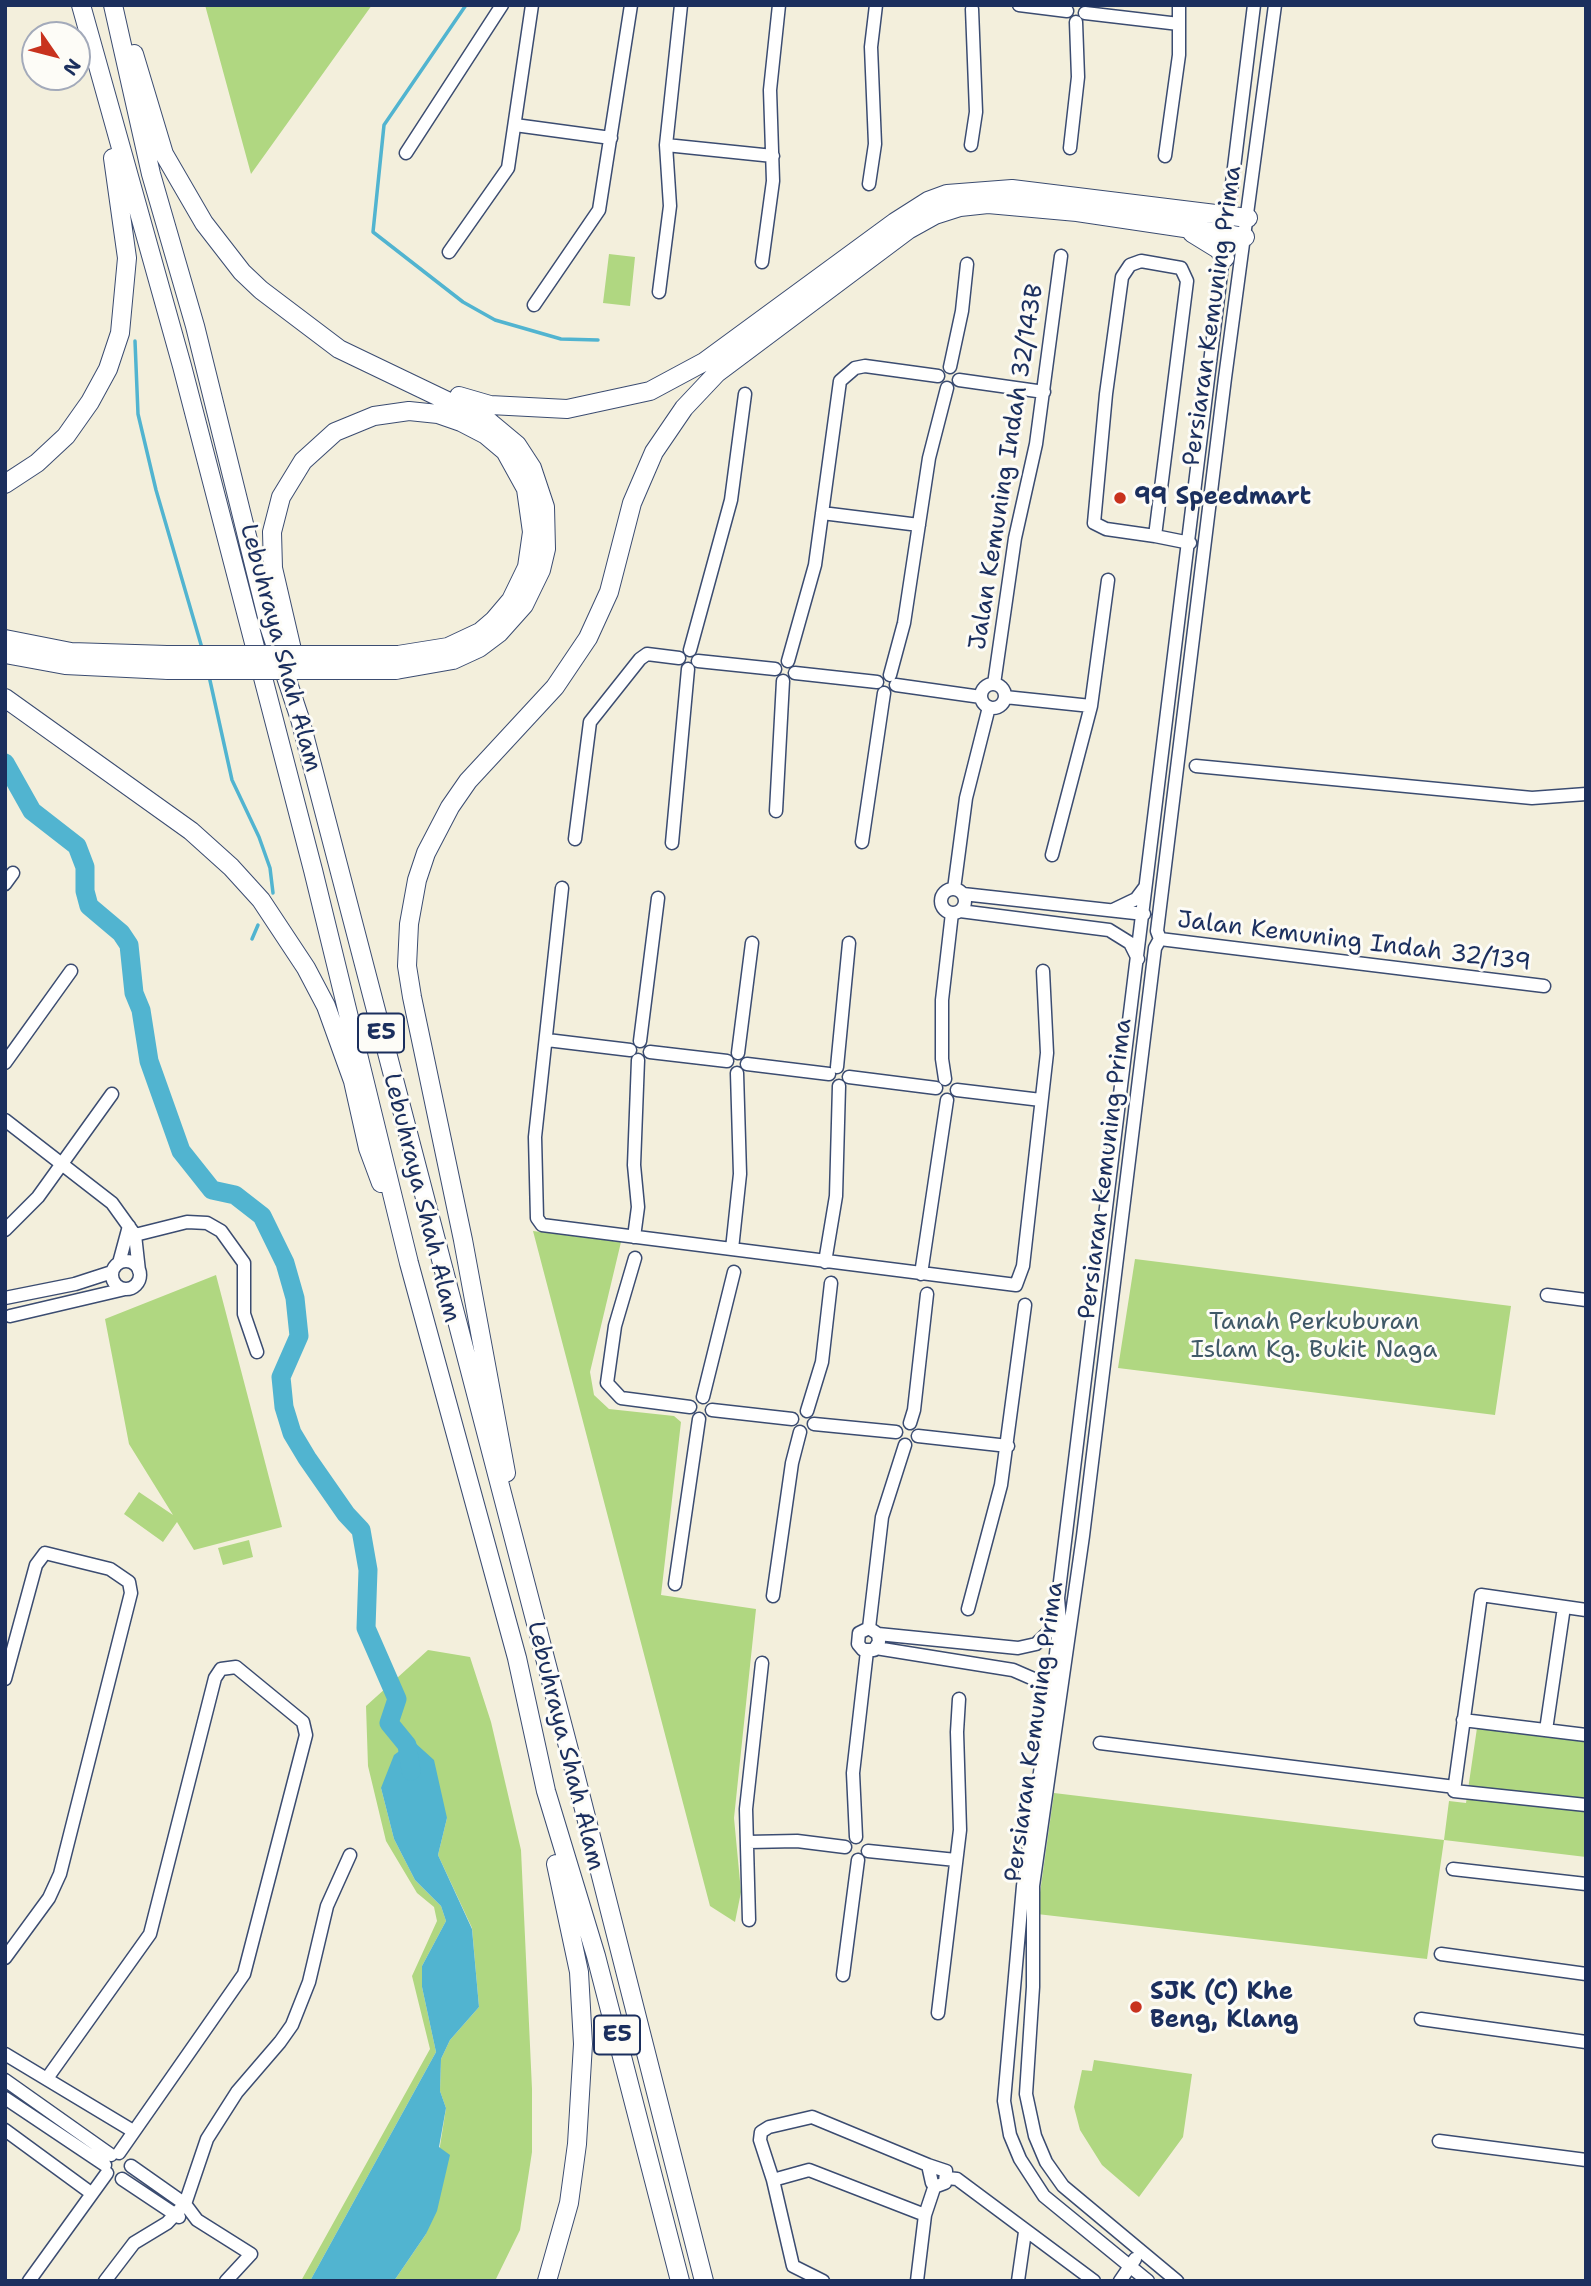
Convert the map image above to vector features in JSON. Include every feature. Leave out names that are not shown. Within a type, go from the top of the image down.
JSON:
[{"type":"highway","name":"Lebuhraya Shah Alam","points":[[81,5],[104,96],[185,379],[310,856],[409,1263],[510,1632],[546,1791],[596,1956],[680,2281]]},
{"type":"highway","name":"Lebuhraya Shah Alam","points":[[114,5],[151,174],[195,326],[270,629],[300,719],[523,1583],[569,1750],[704,2281]]},
{"type":"highway","points":[[5,654],[65,665],[453,660],[479,648],[499,634],[534,588],[541,570],[546,538],[541,490],[517,445],[487,419],[339,349],[261,290],[223,249],[181,186],[164,154],[114,5]]},
{"type":"highway","points":[[5,484],[37,463],[65,436],[96,391],[120,333],[126,292],[126,236],[104,96]]},
{"type":"highway","points":[[412,383],[490,405],[538,410],[593,406],[650,391],[705,362],[895,222],[928,201],[947,194],[1012,189],[1239,217]]},
{"type":"highway","points":[[523,1583],[520,1533],[407,965],[413,895],[436,831],[468,781],[548,696],[583,646],[609,592],[632,503],[646,466],[673,422],[717,373],[908,230],[947,211],[974,205],[1014,206],[1236,236]]},
{"type":"highway","points":[[1182,228],[1218,249],[1225,258]]},
{"type":"highway","points":[[300,719],[299,679],[273,568],[275,515],[289,481],[317,446],[352,424],[391,412],[438,414],[486,435],[505,451],[526,489],[532,532],[527,567],[511,600],[480,632],[448,648],[397,662]]},
{"type":"highway","points":[[5,639],[71,652],[167,662]]},
{"type":"highway","points":[[5,698],[191,831],[231,867],[261,900],[306,968],[340,1039],[353,1081],[368,1148],[409,1263]]},
{"type":"highway","points":[[546,1791],[555,1857],[579,1972],[583,2043],[577,2144],[569,2203],[547,2281]]},
{"type":"street","points":[[405,153],[502,5]]},
{"type":"street","points":[[534,305],[599,210],[631,5]]},
{"type":"street","points":[[659,292],[670,206],[666,145],[681,5]]},
{"type":"street","points":[[762,262],[773,156],[770,90],[779,5]]},
{"type":"street","points":[[869,184],[875,144],[871,47],[876,5]]},
{"type":"street","points":[[1019,5],[1069,8],[1070,20],[1081,13],[1179,24]]},
{"type":"street","points":[[1165,156],[1179,55],[1179,5]]},
{"type":"street","name":"Persiaran Kemuning Prima","points":[[1239,217],[1254,5]]},
{"type":"street","name":"Persiaran Kemuning Prima","points":[[1177,2281],[1063,2186],[1046,2162],[1035,2136],[1026,2094],[1033,1968],[1033,1886],[1083,1536],[1158,943],[1157,931],[1236,236],[1275,5]]},
{"type":"street","points":[[971,145],[976,112],[974,6]]},
{"type":"street","points":[[449,253],[508,168],[531,7]]},
{"type":"street","points":[[1070,148],[1081,13]]},
{"type":"street","points":[[515,125],[611,138]]},
{"type":"street","points":[[666,145],[773,156]]},
{"type":"street","name":"Persiaran Kemuning Prima","points":[[1149,2281],[1044,2196],[1032,2181],[1010,2135],[1004,2101],[1023,1886],[1060,1621],[1058,1598],[1225,258],[1236,236]]},
{"type":"street","name":"Jalan Kemuning Indah 32/143B","points":[[994,684],[1015,538],[1036,444],[1061,257]]},
{"type":"street","points":[[1155,536],[1187,281],[1181,268],[1141,261],[1130,265],[1122,277],[1106,394],[1094,523],[1106,529],[1190,543]]},
{"type":"street","points":[[950,367],[962,311],[967,264]]},
{"type":"street","points":[[788,661],[815,565],[840,381],[855,368],[866,366],[938,376]]},
{"type":"street","points":[[950,367],[958,373],[959,380],[953,387],[947,388],[939,383],[938,376],[943,369],[950,367]]},
{"type":"street","points":[[959,380],[1044,392]]},
{"type":"street","points":[[795,673],[892,692],[929,458],[947,388]]},
{"type":"street","points":[[745,394],[731,500],[680,664],[775,669]]},
{"type":"street","points":[[822,513],[919,525]]},
{"type":"street","points":[[1052,855],[1091,706],[1108,580]]},
{"type":"street","points":[[575,839],[590,722],[640,659],[647,654],[684,654]]},
{"type":"street","points":[[775,669],[781,662],[788,661],[793,664],[795,673],[792,678],[783,681]]},
{"type":"street","points":[[672,843],[693,665]]},
{"type":"street","points":[[775,669],[776,675],[783,681]]},
{"type":"street","points":[[849,943],[831,1082],[941,1083],[954,1082],[957,1090],[955,1096],[947,1100],[940,1098],[941,1083],[942,1059],[942,1000],[956,911],[965,904],[959,891],[966,798],[985,702],[985,687],[994,684],[1003,688],[1005,697],[999,706],[985,702],[893,680]]},
{"type":"street","points":[[776,811],[783,681]]},
{"type":"street","points":[[862,842],[881,688]]},
{"type":"street","points":[[1005,697],[1091,706]]},
{"type":"street","points":[[1196,766],[1532,798],[1586,794]]},
{"type":"street","points":[[5,884],[13,873]]},
{"type":"street","points":[[1113,910],[1143,893],[1148,876]]},
{"type":"street","points":[[562,888],[535,1137],[539,1223],[1012,1286],[1020,1282],[1046,1053],[1043,971]]},
{"type":"street","points":[[959,891],[944,893],[943,907],[956,911],[1109,930],[1135,950],[1138,958],[1136,977]]},
{"type":"street","name":"Jalan Kemuning Indah 32/139","points":[[959,891],[1144,914]]},
{"type":"street","points":[[640,1041],[658,898]]},
{"type":"street","points":[[1144,914],[1158,943]]},
{"type":"street","points":[[733,1057],[752,943]]},
{"type":"street","name":"Jalan Kemuning Indah 32/139","points":[[1158,943],[1544,986]]},
{"type":"street","points":[[5,1063],[71,971]]},
{"type":"street","points":[[547,1040],[644,1059],[650,1052]]},
{"type":"street","points":[[634,1237],[638,1207],[634,1165],[634,1042],[646,1043],[650,1052]]},
{"type":"street","points":[[650,1052],[744,1056],[740,1174],[732,1250]]},
{"type":"street","points":[[742,1069],[833,1070]]},
{"type":"street","points":[[825,1262],[836,1196],[844,1082]]},
{"type":"street","points":[[957,1090],[1041,1100]]},
{"type":"street","points":[[5,1230],[24,1214],[112,1094]]},
{"type":"street","points":[[921,1274],[947,1100]]},
{"type":"street","points":[[5,1120],[112,1203],[132,1231],[139,1271],[137,1284],[125,1289],[7,1322],[5,1299],[75,1284],[129,1261],[139,1271]]},
{"type":"street","points":[[132,1231],[187,1222],[207,1223],[221,1231],[244,1264],[244,1314],[257,1352]]},
{"type":"street","points":[[125,1289],[114,1284],[115,1267],[132,1231]]},
{"type":"street","points":[[635,1258],[615,1326],[607,1383],[621,1398],[690,1407]]},
{"type":"street","points":[[703,1397],[734,1272]]},
{"type":"street","points":[[807,1411],[822,1362],[831,1283]]},
{"type":"street","points":[[910,1423],[914,1410],[928,1294]]},
{"type":"street","points":[[1547,1295],[1586,1300]]},
{"type":"street","points":[[968,1609],[1001,1485],[1025,1305]]},
{"type":"street","points":[[703,1397],[711,1403],[712,1410],[709,1417],[699,1419],[691,1414],[690,1407],[693,1401],[703,1397]]},
{"type":"street","points":[[712,1410],[792,1419]]},
{"type":"street","points":[[792,1419],[797,1412],[807,1411]]},
{"type":"street","points":[[792,1419],[795,1428],[800,1432],[808,1431],[814,1424],[813,1417],[807,1411]]},
{"type":"street","points":[[675,1584],[699,1419]]},
{"type":"street","points":[[896,1432],[900,1426],[910,1423]]},
{"type":"street","points":[[910,1423],[915,1427],[918,1436]]},
{"type":"street","points":[[814,1424],[896,1432]]},
{"type":"street","points":[[773,1596],[792,1463],[800,1432]]},
{"type":"street","points":[[896,1432],[899,1442],[905,1445],[912,1444],[918,1436]]},
{"type":"street","points":[[918,1436],[1007,1446]]},
{"type":"street","points":[[856,1837],[853,1773],[873,1640],[882,1517],[905,1445]]},
{"type":"street","points":[[5,1679],[40,1558],[46,1553],[110,1569],[129,1582],[131,1593],[60,1874],[49,1898],[5,1958]]},
{"type":"street","points":[[1586,1610],[1481,1595],[1454,1790],[1586,1805]]},
{"type":"street","points":[[1546,1730],[1564,1607]]},
{"type":"street","points":[[873,1640],[1018,1648],[1036,1644],[1060,1621]]},
{"type":"street","points":[[873,1640],[1013,1670],[1036,1680],[1044,1693],[1048,1719]]},
{"type":"street","points":[[982,1664],[984,1645]]},
{"type":"street","points":[[749,1920],[747,1776],[762,1663]]},
{"type":"street","points":[[29,2281],[244,1974],[306,1729],[303,1722],[236,1667],[221,1669],[215,1678],[150,1934],[48,2077]]},
{"type":"street","points":[[938,2013],[960,1830],[957,1732],[959,1699]]},
{"type":"street","points":[[1463,1720],[1586,1735]]},
{"type":"street","points":[[1100,1743],[1455,1787]]},
{"type":"street","points":[[843,1975],[863,1855],[865,1841],[856,1837],[847,1841],[845,1847],[848,1857],[863,1855],[956,1860]]},
{"type":"street","points":[[748,1842],[797,1841],[845,1847]]},
{"type":"street","points":[[105,2281],[134,2243],[174,2216],[185,2204],[207,2139],[237,2092],[281,2042],[302,2005],[327,1906],[350,1855]]},
{"type":"street","points":[[1453,1869],[1586,1884]]},
{"type":"street","points":[[1441,1954],[1586,1974]]},
{"type":"street","points":[[1017,1967],[1033,1968]]},
{"type":"street","points":[[1421,2019],[1586,2042]]},
{"type":"street","points":[[5,2054],[48,2077],[133,2131]]},
{"type":"street","points":[[5,2080],[111,2162],[113,2179],[122,2179],[128,2175],[131,2166]]},
{"type":"street","points":[[5,2098],[111,2162],[128,2158],[131,2166],[185,2204],[197,2220],[251,2254],[226,2281]]},
{"type":"street","points":[[822,2281],[793,2266],[773,2180],[760,2140],[761,2132],[769,2127],[812,2117],[928,2165],[943,2168],[947,2178]]},
{"type":"street","points":[[7,2135],[91,2193]]},
{"type":"street","points":[[1439,2141],[1586,2160]]},
{"type":"street","points":[[928,2165],[930,2180],[935,2185]]},
{"type":"street","points":[[773,2180],[809,2170],[925,2215]]},
{"type":"street","points":[[935,2185],[943,2184],[947,2178]]},
{"type":"street","points":[[947,2178],[957,2179],[1094,2281]]},
{"type":"street","points":[[122,2179],[174,2216],[197,2220]]},
{"type":"street","points":[[917,2281],[925,2215],[935,2185]]},
{"type":"street","points":[[1018,2281],[1025,2232]]},
{"type":"street","points":[[1120,2281],[1140,2250]]},
{"type":"green space","points":[[205,5],[372,5],[251,174]]},
{"type":"green space","points":[[609,254],[635,257],[630,306],[603,303]]},
{"type":"green space","points":[[533,1231],[621,1242],[590,1372],[594,1395],[609,1409],[674,1416],[681,1422],[661,1595],[756,1609],[734,1818],[741,1892],[735,1922],[710,1906]]},
{"type":"green space","name":"Tanah Perkuburan Islam Kg. Bukit Naga","points":[[1135,1259],[1511,1306],[1495,1415],[1118,1368]]},
{"type":"green space","points":[[216,1275],[282,1527],[194,1550],[177,1522],[163,1542],[124,1514],[139,1492],[173,1515],[129,1444],[105,1319]]},
{"type":"green space","points":[[249,1540],[253,1557],[223,1565],[218,1548]]},
{"type":"green space","points":[[428,1650],[470,1657],[491,1722],[521,1850],[532,2089],[532,2152],[520,2230],[495,2281],[394,2281],[426,2234],[446,2108],[440,2091],[441,2059],[450,2040],[479,2007],[472,1928],[438,1855],[447,1818],[381,1788],[394,1839],[415,1880],[441,1906],[446,1921],[422,1966],[422,1987],[436,2052],[310,2281],[301,2281],[430,2049],[412,1976],[437,1921],[434,1907],[417,1893],[386,1841],[368,1766],[366,1706]]},
{"type":"green space","points":[[1477,1728],[1586,1742],[1586,1857],[1444,1840],[1449,1801],[1466,1803]]},
{"type":"green space","points":[[1054,1793],[1444,1840],[1427,1959],[1037,1914]]},
{"type":"green space","points":[[1094,2060],[1192,2074],[1183,2137],[1139,2197],[1102,2165],[1080,2130],[1074,2107],[1082,2070],[1092,2071]]},
{"type":"water","points":[[413,1741],[434,1760],[447,1818],[438,1855],[472,1929],[479,2007],[450,2040],[441,2059],[440,2091],[446,2108],[439,2147],[450,2155],[437,2211],[426,2234],[394,2281],[310,2281],[436,2052],[422,1987],[422,1966],[446,1921],[441,1906],[415,1880],[394,1839],[381,1788],[394,1755]]},
{"type":"waterway","points":[[466,5],[384,125],[373,232],[463,302],[495,320],[561,339],[598,340]]},
{"type":"waterway","points":[[135,341],[138,414],[156,490],[202,648]]},
{"type":"waterway","points":[[209,676],[232,780],[259,837],[270,868],[273,893]]},
{"type":"waterway","points":[[5,763],[32,811],[77,846],[85,867],[85,891],[89,906],[121,933],[129,945],[134,993],[141,1010],[149,1061],[181,1151],[212,1190],[235,1195],[262,1216],[285,1263],[295,1298],[299,1336],[281,1377],[284,1407],[292,1433],[307,1458],[346,1514],[361,1530],[368,1570],[366,1628],[397,1699],[389,1723],[407,1745],[411,1771]]},
{"type":"waterway","points":[[252,939],[258,925]]},
{"type":"place","name":"99 Speedmart","points":[[1120,498]]},
{"type":"place","name":"SJK (C) Khe Beng, Klang","points":[[1136,2007]]}]
